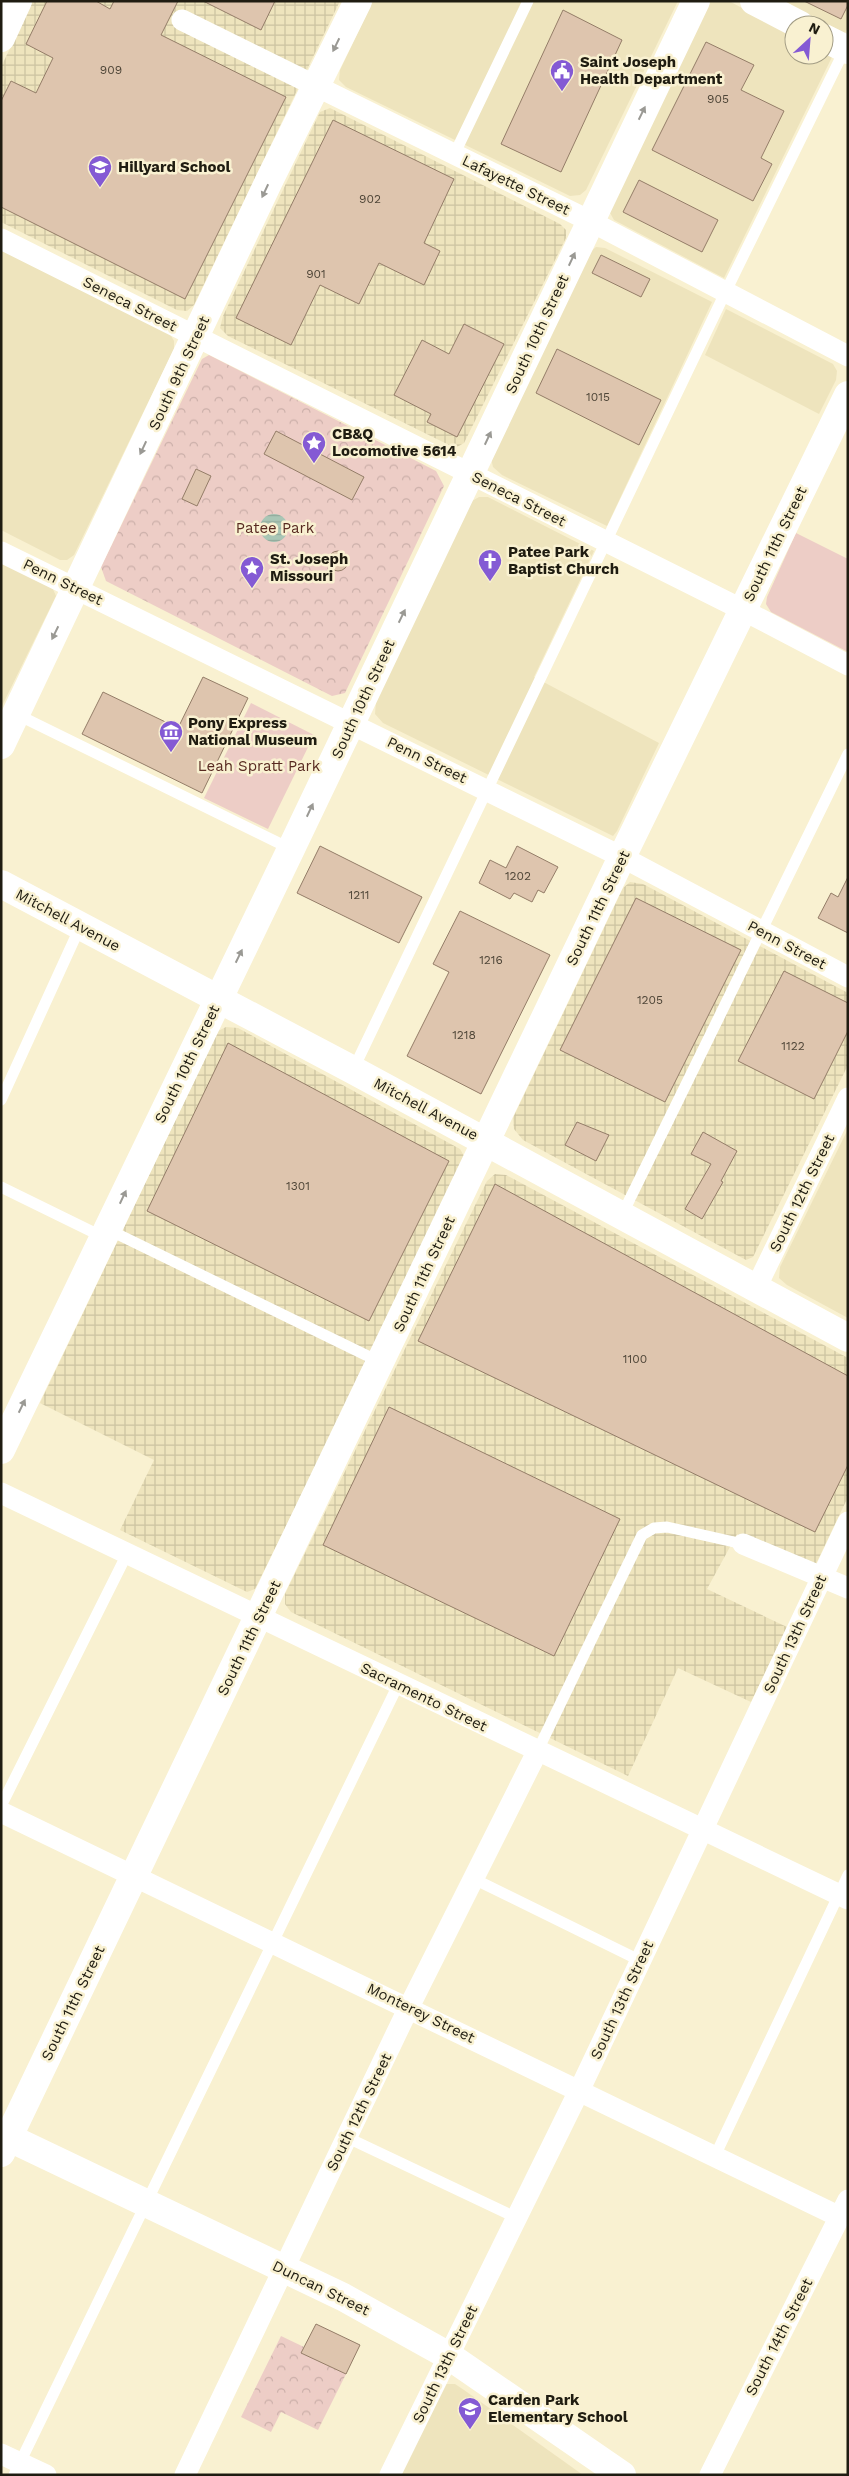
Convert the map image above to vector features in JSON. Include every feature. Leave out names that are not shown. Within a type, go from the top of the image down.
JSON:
[{"type":"main road","points":[[1,38],[18,1]]},
{"type":"main road","name":"South 9th Street","points":[[1,745],[358,1]]},
{"type":"main road","name":"South 10th Street","points":[[1,1450],[292,850],[696,1]]},
{"type":"main road","points":[[754,1],[784,17]]},
{"type":"main road","name":"South 11th Street","points":[[4,2142],[259,1617],[622,857],[848,395]]},
{"type":"main road","name":"Mitchell Avenue","points":[[1,884],[353,1070],[848,1338]]},
{"type":"main road","name":"Duncan Street","points":[[4,2142],[147,2202],[343,2297],[449,2356],[622,2475]]},
{"type":"street","name":"Lafayette Street","points":[[182,20],[590,221],[724,293],[848,356]]},
{"type":"street","name":"Seneca Street","points":[[1,239],[743,610],[848,665]]},
{"type":"street","name":"Penn Street","points":[[1,552],[622,857],[848,977]]},
{"type":"street","name":"South 12th Street","points":[[756,1288],[848,1098]]},
{"type":"street","name":"Sacramento Street","points":[[1,1493],[843,1897]]},
{"type":"street","name":"South 13th Street","points":[[390,2475],[579,2091],[848,1522]]},
{"type":"street","points":[[743,1544],[848,1588]]},
{"type":"street","name":"South 12th Street","points":[[185,2475],[409,2007],[538,1752]]},
{"type":"street","name":"Monterey Street","points":[[1,1812],[715,2156],[844,2208]]},
{"type":"street","name":"South 14th Street","points":[[710,2475],[844,2208]]},
{"type":"street","points":[[11,2464],[46,2475]]},
{"type":"lane","points":[[454,154],[528,1]]},
{"type":"lane","points":[[353,1070],[606,543],[841,45]]},
{"type":"lane","points":[[16,714],[292,850]]},
{"type":"lane","points":[[622,1216],[760,930],[848,754]]},
{"type":"lane","points":[[1,1100],[80,927]]},
{"type":"lane","points":[[1,1187],[105,1233],[381,1363]]},
{"type":"lane","points":[[538,1752],[642,1535],[654,1528],[667,1527],[743,1544]]},
{"type":"lane","points":[[1,1806],[127,1554]]},
{"type":"lane","points":[[11,2464],[147,2202],[398,1685]]},
{"type":"lane","points":[[715,2156],[843,1897],[848,1875]]},
{"type":"lane","points":[[474,1879],[641,1961]]},
{"type":"lane","points":[[346,2137],[517,2218]]},
{"type":"shaded area","points":[[33,1],[340,1],[194,305],[187,311],[177,310],[1,222],[1,67]]},
{"type":"shaded area","points":[[373,1],[678,1],[586,190],[580,195],[570,196],[346,87],[339,80],[340,70]]},
{"type":"shaded area","points":[[711,1],[729,1],[784,31],[784,65],[828,65],[724,278],[614,220],[609,211],[708,3]]},
{"type":"shaded area","points":[[782,1],[848,1],[848,27],[845,33],[834,27],[834,15],[810,15]]},
{"type":"shaded area","points":[[330,108],[560,224],[566,230],[566,238],[464,443],[457,447],[451,446],[228,336],[220,328],[223,316],[320,112]]},
{"type":"shaded area","points":[[596,247],[605,248],[712,302],[607,526],[502,475],[493,467],[491,458],[589,253]]},
{"type":"shaded area","points":[[1,248],[170,334],[174,341],[174,349],[74,555],[67,560],[60,560],[1,530]]},
{"type":"shaded area","points":[[726,309],[833,364],[837,371],[836,380],[819,414],[705,355]]},
{"type":"shaded area","points":[[479,497],[488,497],[594,551],[534,677],[659,743],[613,836],[383,723],[375,714],[376,701],[472,501]]},
{"type":"shaded area","points":[[274,514],[284,518],[288,528],[284,538],[274,542],[264,538],[260,528],[264,518]]},
{"type":"shaded area","points":[[1,562],[52,587],[56,596],[1,708]]},
{"type":"shaded area","points":[[630,882],[643,884],[848,993],[848,1065],[753,1257],[746,1260],[523,1140],[514,1129],[513,1118],[623,888]]},
{"type":"shaded area","points":[[226,1027],[238,1028],[460,1149],[464,1156],[464,1165],[255,1589],[247,1592],[120,1530],[154,1460],[40,1403],[218,1031]]},
{"type":"shaded area","points":[[848,1129],[848,1318],[787,1285],[779,1278],[780,1267]]},
{"type":"shaded area","points":[[495,1174],[506,1175],[848,1358],[848,1497],[814,1568],[737,1534],[707,1589],[787,1627],[751,1702],[678,1668],[628,1776],[291,1612],[285,1604],[285,1594],[487,1181]]},
{"type":"shaded area","name":"Carden Park Elementary School","points":[[444,2384],[455,2384],[583,2475],[399,2475]]},
{"type":"green space","name":"Patee Park","points":[[209,355],[436,471],[444,486],[345,693],[332,696],[106,581],[101,567],[202,359]]},
{"type":"green space","points":[[796,533],[848,559],[848,652],[771,612],[766,604],[767,597]]},
{"type":"green space","name":"Leah Spratt Park","points":[[251,703],[314,735],[268,829],[204,798]]},
{"type":"green space","points":[[281,2336],[304,2347],[302,2353],[346,2374],[318,2430],[281,2412],[271,2432],[241,2417]]},
{"type":"building","points":[[47,1],[96,1],[110,9],[114,1],[178,1],[161,35],[286,97],[185,299],[1,207],[1,101],[11,81],[36,93],[53,58],[26,44]]},
{"type":"building","points":[[203,1],[275,1],[261,30]]},
{"type":"building","points":[[804,1],[848,1],[841,19]]},
{"type":"building","name":"Saint Joseph Health Department","points":[[563,10],[622,40],[561,172],[501,144]]},
{"type":"building","points":[[706,42],[754,65],[741,90],[784,111],[761,158],[772,164],[753,201],[652,150]]},
{"type":"building","points":[[333,120],[454,179],[424,243],[440,251],[424,285],[379,263],[359,304],[320,285],[291,345],[236,318]]},
{"type":"building","points":[[639,180],[718,220],[702,252],[623,212]]},
{"type":"building","points":[[601,255],[650,279],[641,297],[592,273]]},
{"type":"building","points":[[464,324],[504,344],[457,437],[427,422],[431,414],[394,395],[422,340],[449,354]]},
{"type":"building","points":[[557,349],[661,400],[639,445],[536,393]]},
{"type":"building","points":[[276,431],[364,477],[352,500],[264,454]]},
{"type":"building","points":[[196,469],[211,476],[197,506],[182,499]]},
{"type":"building","points":[[338,551],[345,554],[348,561],[345,568],[338,571],[331,568],[328,561],[331,554]]},
{"type":"building","name":"Pony Express National Museum","points":[[203,677],[248,698],[202,793],[82,734],[103,692],[178,728]]},
{"type":"building","points":[[320,846],[422,897],[399,943],[297,893]]},
{"type":"building","points":[[517,846],[558,867],[544,893],[538,890],[532,902],[514,893],[510,899],[479,883],[490,860],[506,868]]},
{"type":"building","points":[[848,877],[848,933],[818,918],[831,893],[838,897]]},
{"type":"building","points":[[636,898],[741,950],[665,1102],[560,1050]]},
{"type":"building","points":[[460,911],[550,955],[481,1094],[407,1056],[449,972],[433,964]]},
{"type":"building","points":[[784,971],[848,1003],[848,1031],[814,1099],[738,1061]]},
{"type":"building","points":[[228,1043],[449,1161],[369,1321],[147,1211]]},
{"type":"building","points":[[577,1122],[609,1135],[596,1161],[565,1145]]},
{"type":"building","points":[[703,1132],[737,1151],[721,1181],[723,1182],[702,1219],[685,1209],[711,1164],[691,1154]]},
{"type":"building","points":[[495,1184],[848,1376],[848,1465],[815,1532],[418,1341]]},
{"type":"building","points":[[389,1407],[620,1519],[554,1656],[323,1545]]},
{"type":"building","points":[[316,2324],[360,2345],[346,2374],[301,2353]]},
{"type":"place","name":"Saint Joseph Health Department","points":[[562,92]]},
{"type":"place","name":"Hillyard School","points":[[100,188]]},
{"type":"place","name":"CB&Q Locomotive 5614","points":[[314,464]]},
{"type":"place","name":"Patee Park Baptist Church","points":[[490,582]]},
{"type":"place","name":"St. Joseph Missouri","points":[[252,589]]},
{"type":"place","name":"Pony Express National Museum","points":[[171,753]]},
{"type":"place","name":"Carden Park Elementary School","points":[[470,2430]]}]
